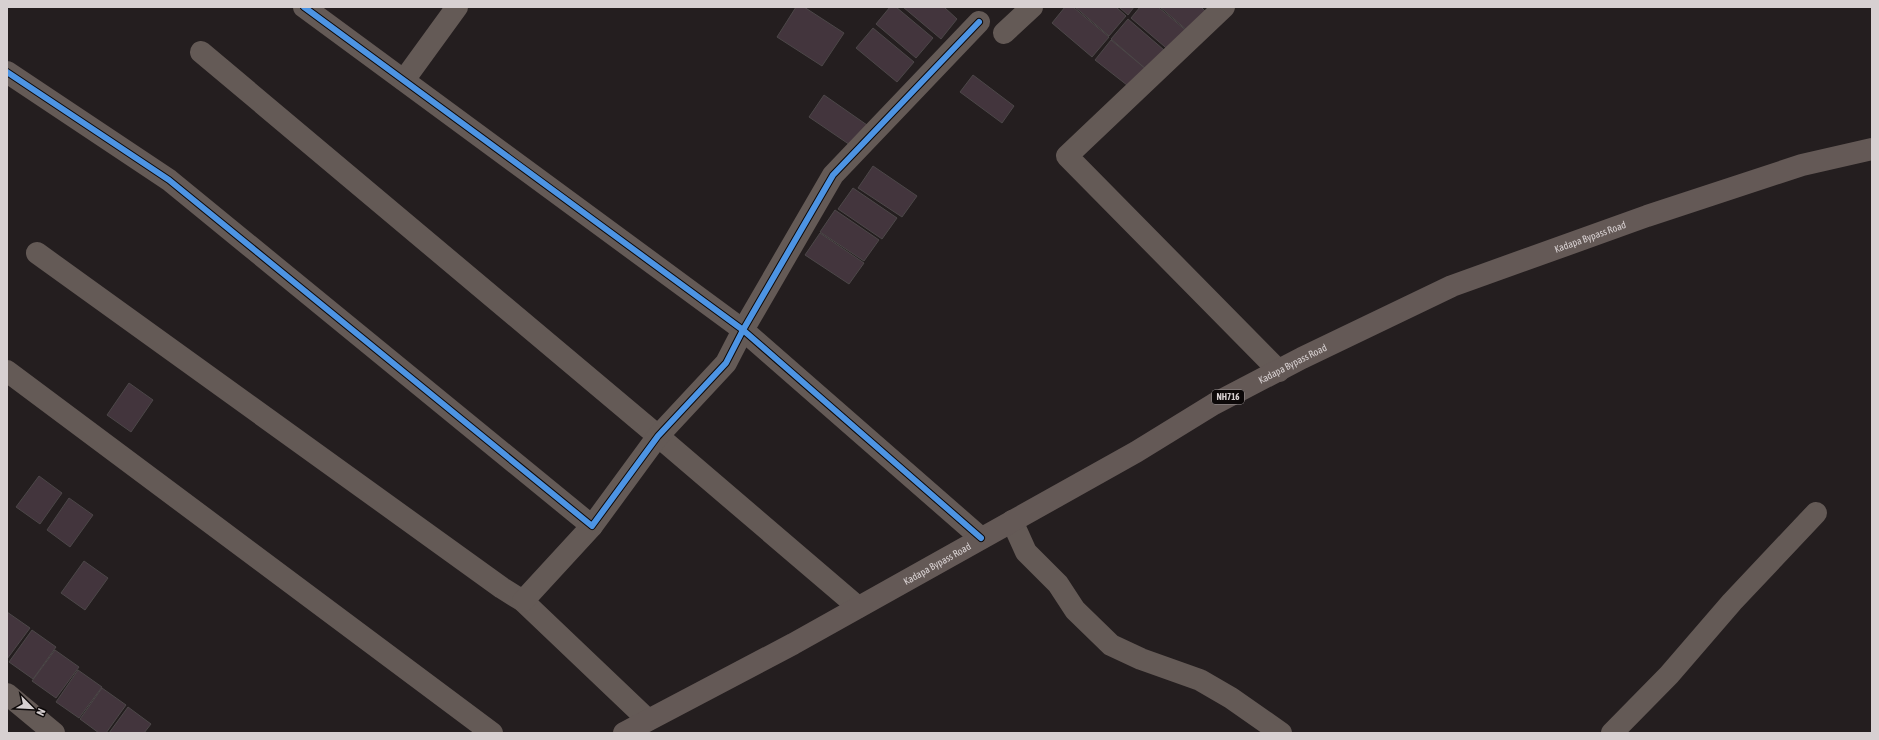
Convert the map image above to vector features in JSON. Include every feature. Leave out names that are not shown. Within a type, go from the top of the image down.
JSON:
[{"type":"highway","name":"Kadapa Bypass Road","points":[[624,733],[793,644],[1136,452],[1214,404],[1452,286],[1647,216],[1802,165],[1872,149]]},
{"type":"street","points":[[304,7],[743,330],[981,538]]},
{"type":"street","points":[[404,80],[457,7]]},
{"type":"street","points":[[1004,33],[1032,7]]},
{"type":"street","points":[[1224,7],[1066,156],[1278,371]]},
{"type":"street","points":[[522,601],[592,526],[658,436],[726,363],[743,330],[833,175],[979,22]]},
{"type":"street","points":[[201,52],[658,436],[858,607]]},
{"type":"street","points":[[7,72],[169,180],[592,526]]},
{"type":"street","points":[[37,252],[496,584],[522,601],[648,720]]},
{"type":"street","points":[[7,371],[492,733]]},
{"type":"street","points":[[1612,733],[1669,675],[1732,602],[1816,513]]},
{"type":"street","points":[[1012,521],[1026,552],[1058,584],[1075,610],[1111,645],[1155,664],[1200,680],[1282,733]]},
{"type":"street","points":[[7,694],[54,733]]},
{"type":"building","points":[[796,7],[804,7],[844,33],[822,66],[777,37]]},
{"type":"building","points":[[890,7],[896,7],[933,38],[916,58],[876,24]]},
{"type":"building","points":[[903,7],[944,7],[957,19],[941,39]]},
{"type":"building","points":[[1065,7],[1073,7],[1109,37],[1092,57],[1052,23]]},
{"type":"building","points":[[1075,7],[1116,7],[1126,16],[1109,36]]},
{"type":"building","points":[[1119,7],[1134,7],[1128,15]]},
{"type":"building","points":[[1140,7],[1158,7],[1188,32],[1171,52],[1131,18]]},
{"type":"building","points":[[1160,7],[1201,7],[1205,11],[1188,31]]},
{"type":"building","points":[[1128,19],[1164,50],[1147,70],[1111,39]]},
{"type":"building","points":[[873,28],[914,62],[897,82],[856,48]]},
{"type":"building","points":[[1111,40],[1147,70],[1132,89],[1095,60]]},
{"type":"building","points":[[973,75],[1014,106],[1002,123],[960,92]]},
{"type":"building","points":[[824,95],[867,125],[853,147],[809,117]]},
{"type":"building","points":[[873,166],[917,196],[902,217],[858,188]]},
{"type":"building","points":[[853,188],[897,218],[882,239],[838,209]]},
{"type":"building","points":[[835,210],[879,240],[864,261],[820,232]]},
{"type":"building","points":[[820,233],[864,263],[849,284],[805,255]]},
{"type":"building","points":[[129,383],[153,400],[131,432],[107,415]]},
{"type":"building","points":[[39,476],[62,493],[40,524],[16,507]]},
{"type":"building","points":[[69,498],[93,515],[70,547],[47,530]]},
{"type":"building","points":[[84,561],[108,578],[85,610],[61,593]]},
{"type":"building","points":[[7,612],[30,628],[7,659]]},
{"type":"building","points":[[32,630],[56,647],[33,679],[9,662]]},
{"type":"building","points":[[55,650],[79,667],[56,698],[32,681]]},
{"type":"building","points":[[78,670],[102,687],[79,718],[56,702]]},
{"type":"building","points":[[102,688],[126,705],[106,733],[99,733],[80,719]]},
{"type":"building","points":[[128,707],[151,724],[144,733],[109,733]]},
{"type":"cycle path","points":[[304,7],[743,330],[981,538]]},
{"type":"cycle path","points":[[7,72],[169,180],[592,526],[658,436],[726,363],[743,330],[833,175],[979,22]]}]
